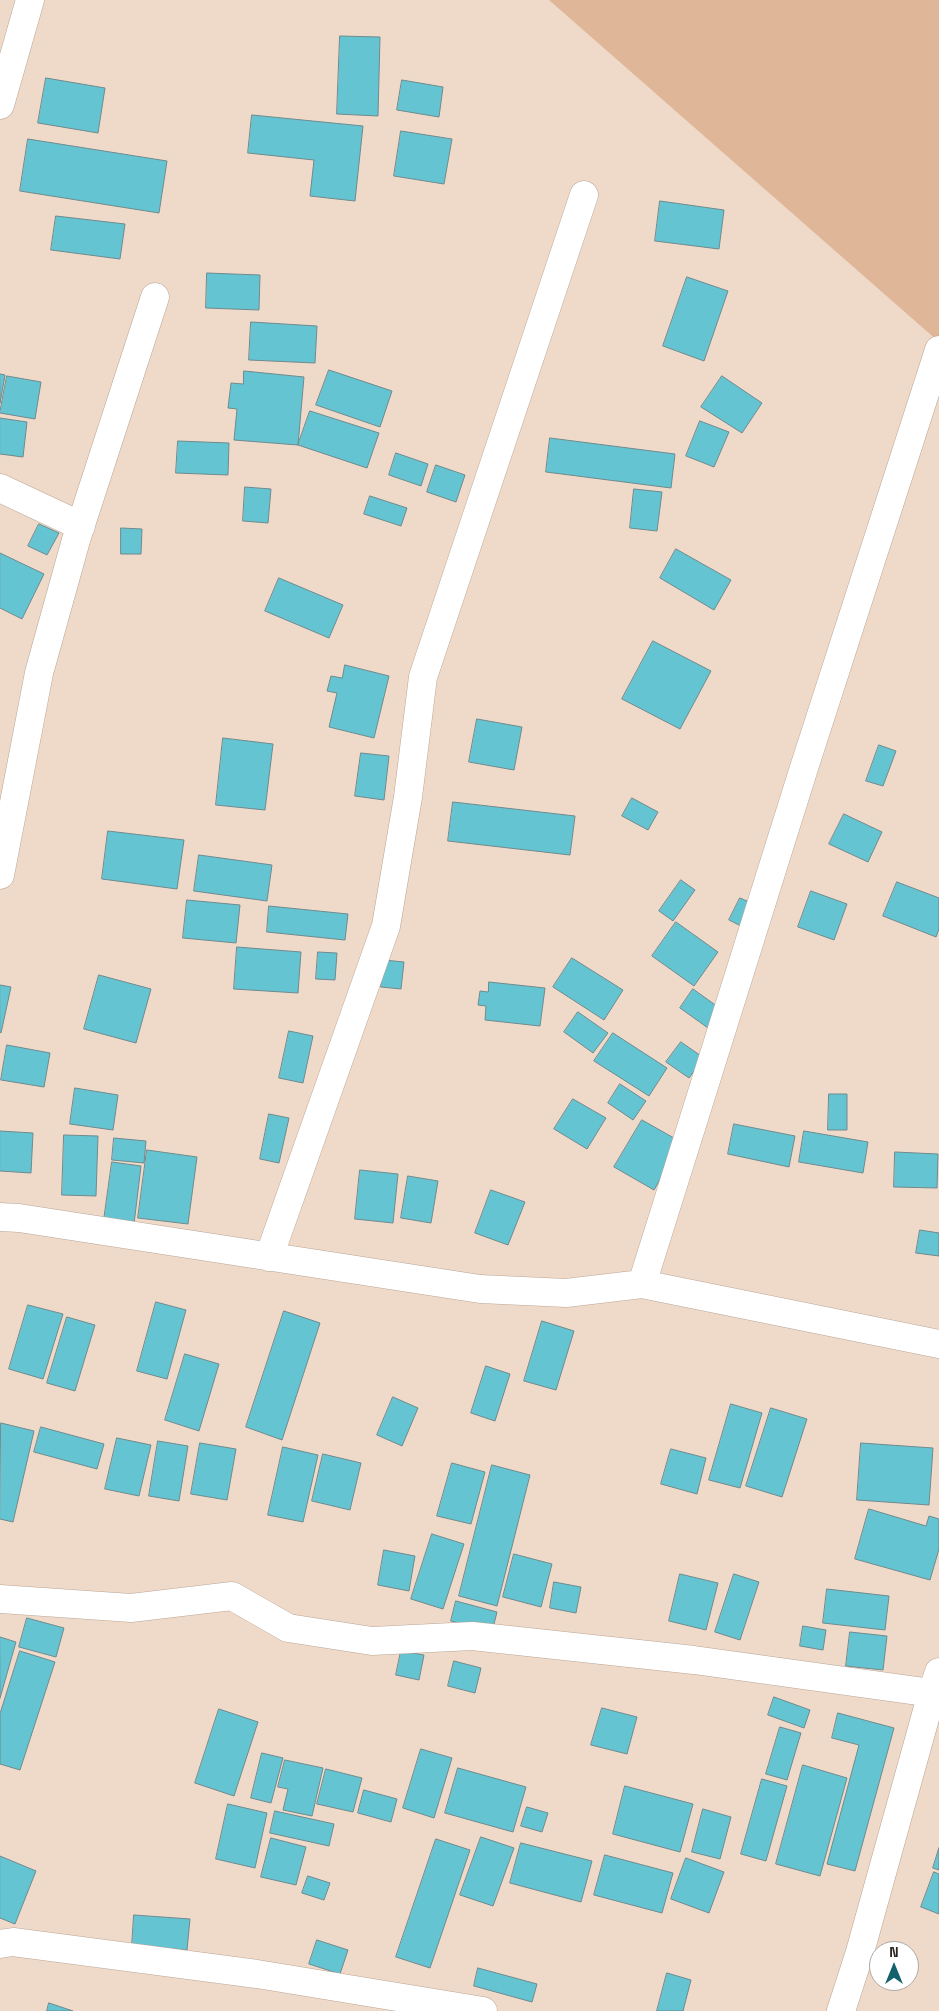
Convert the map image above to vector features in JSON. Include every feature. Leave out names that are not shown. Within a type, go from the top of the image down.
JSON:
[{"type":"street","points":[[0,105],[30,0]]},
{"type":"street","points":[[269,1257],[386,926],[408,797],[423,677],[584,195]]},
{"type":"street","points":[[0,876],[40,673],[81,526],[155,297]]},
{"type":"street","points":[[642,1284],[803,771],[939,350]]},
{"type":"street","points":[[0,488],[81,526]]},
{"type":"street","points":[[0,1217],[19,1218],[480,1289],[566,1293],[642,1284],[939,1344]]},
{"type":"street","points":[[0,1599],[131,1608],[232,1596],[288,1628],[372,1641],[472,1636],[694,1660],[936,1683],[842,2011]]},
{"type":"street","points":[[0,1944],[13,1942],[257,1974],[484,2011]]},
{"type":"shaded area","points":[[549,0],[939,0],[939,342]]},
{"type":"building","points":[[340,36],[380,37],[378,116],[337,114]]},
{"type":"building","points":[[46,78],[105,88],[98,133],[38,123]]},
{"type":"building","points":[[402,80],[443,87],[439,117],[397,110]]},
{"type":"building","points":[[252,115],[363,126],[355,201],[310,196],[314,160],[248,153]]},
{"type":"building","points":[[401,131],[452,139],[444,184],[394,176]]},
{"type":"building","points":[[28,139],[167,161],[159,213],[20,191]]},
{"type":"building","points":[[660,201],[724,210],[719,249],[655,241]]},
{"type":"building","points":[[56,216],[125,224],[120,259],[51,250]]},
{"type":"building","points":[[207,273],[260,275],[259,310],[206,308]]},
{"type":"building","points":[[687,277],[728,291],[704,361],[663,346]]},
{"type":"building","points":[[251,322],[317,326],[315,363],[249,360]]},
{"type":"building","points":[[329,370],[392,391],[380,427],[316,405]]},
{"type":"building","points":[[244,371],[304,377],[298,445],[234,440],[237,409],[228,408],[231,383],[243,384]]},
{"type":"building","points":[[0,374],[5,375],[0,403]]},
{"type":"building","points":[[7,376],[41,382],[35,419],[0,413]]},
{"type":"building","points":[[722,376],[762,403],[742,433],[701,407]]},
{"type":"building","points":[[310,411],[379,433],[367,468],[298,445]]},
{"type":"building","points":[[0,418],[27,422],[23,457],[0,454]]},
{"type":"building","points":[[700,421],[729,432],[714,467],[686,456]]},
{"type":"building","points":[[550,438],[675,454],[671,488],[546,472]]},
{"type":"building","points":[[178,441],[229,443],[228,475],[176,473]]},
{"type":"building","points":[[396,453],[428,464],[421,486],[389,475]]},
{"type":"building","points":[[436,465],[465,475],[456,502],[427,492]]},
{"type":"building","points":[[245,487],[271,489],[268,523],[243,521]]},
{"type":"building","points":[[634,489],[662,492],[657,531],[630,528]]},
{"type":"building","points":[[370,496],[407,508],[401,526],[364,514]]},
{"type":"building","points":[[39,524],[59,533],[47,555],[28,546]]},
{"type":"building","points":[[121,528],[142,529],[141,554],[121,554]]},
{"type":"building","points":[[676,549],[731,580],[714,610],[660,578]]},
{"type":"building","points":[[0,553],[44,574],[22,619],[0,608]]},
{"type":"building","points":[[279,578],[343,605],[329,638],[265,611]]},
{"type":"building","points":[[653,641],[711,671],[680,729],[622,699]]},
{"type":"building","points":[[345,665],[389,676],[374,738],[329,727],[337,693],[327,691],[331,676],[342,678]]},
{"type":"building","points":[[477,719],[522,727],[514,770],[469,762]]},
{"type":"building","points":[[223,738],[273,744],[265,810],[216,805]]},
{"type":"building","points":[[879,745],[896,751],[883,786],[866,781]]},
{"type":"building","points":[[361,753],[389,756],[384,800],[355,796]]},
{"type":"building","points":[[632,798],[658,812],[648,830],[622,816]]},
{"type":"building","points":[[453,802],[575,816],[570,855],[448,841]]},
{"type":"building","points":[[844,814],[882,832],[868,862],[829,844]]},
{"type":"building","points":[[108,831],[184,840],[177,889],[102,879]]},
{"type":"building","points":[[199,855],[272,865],[267,901],[194,891]]},
{"type":"building","points":[[681,880],[695,890],[673,921],[659,911]]},
{"type":"building","points":[[897,882],[939,898],[939,929],[936,937],[883,916]]},
{"type":"building","points":[[811,891],[847,904],[834,940],[798,927]]},
{"type":"building","points":[[740,898],[758,906],[747,929],[729,920]]},
{"type":"building","points":[[187,900],[240,905],[236,943],[183,938]]},
{"type":"building","points":[[269,906],[348,914],[345,940],[267,932]]},
{"type":"building","points":[[676,922],[718,952],[694,986],[652,956]]},
{"type":"building","points":[[237,947],[301,952],[298,993],[234,989]]},
{"type":"building","points":[[318,952],[337,953],[335,980],[316,979]]},
{"type":"building","points":[[572,958],[623,990],[604,1020],[553,987]]},
{"type":"building","points":[[384,960],[404,962],[401,989],[381,987]]},
{"type":"building","points":[[99,975],[151,989],[136,1043],[84,1029]]},
{"type":"building","points":[[489,982],[545,988],[540,1026],[485,1020],[486,1006],[478,1005],[480,991],[488,992]]},
{"type":"building","points":[[0,985],[11,987],[1,1033],[0,1032]]},
{"type":"building","points":[[693,989],[721,1009],[708,1028],[680,1008]]},
{"type":"building","points":[[578,1012],[608,1033],[593,1053],[564,1032]]},
{"type":"building","points":[[289,1031],[313,1036],[303,1083],[279,1078]]},
{"type":"building","points":[[613,1033],[667,1068],[649,1096],[594,1061]]},
{"type":"building","points":[[681,1042],[704,1058],[689,1078],[666,1062]]},
{"type":"building","points":[[7,1045],[50,1053],[44,1087],[1,1080]]},
{"type":"building","points":[[620,1084],[646,1101],[633,1120],[608,1103]]},
{"type":"building","points":[[75,1088],[118,1095],[113,1130],[70,1124]]},
{"type":"building","points":[[829,1094],[847,1094],[847,1130],[828,1130]]},
{"type":"building","points":[[573,1099],[606,1118],[587,1149],[554,1129]]},
{"type":"building","points":[[269,1114],[289,1118],[279,1163],[260,1159]]},
{"type":"building","points":[[642,1120],[681,1142],[654,1190],[614,1167]]},
{"type":"building","points":[[734,1124],[795,1136],[789,1167],[728,1154]]},
{"type":"building","points":[[0,1131],[33,1133],[31,1173],[0,1171]]},
{"type":"building","points":[[804,1131],[868,1142],[863,1173],[799,1162]]},
{"type":"building","points":[[64,1135],[98,1136],[96,1196],[62,1195]]},
{"type":"building","points":[[114,1138],[146,1141],[144,1163],[112,1160]]},
{"type":"building","points":[[147,1150],[197,1157],[188,1224],[138,1218]]},
{"type":"building","points":[[895,1152],[938,1154],[937,1188],[894,1187]]},
{"type":"building","points":[[112,1162],[141,1166],[134,1224],[104,1220]]},
{"type":"building","points":[[360,1170],[398,1174],[393,1223],[355,1219]]},
{"type":"building","points":[[408,1176],[438,1181],[431,1223],[401,1218]]},
{"type":"building","points":[[491,1190],[525,1202],[508,1245],[475,1233]]},
{"type":"building","points":[[920,1230],[939,1233],[939,1256],[916,1253]]},
{"type":"building","points":[[156,1302],[186,1310],[167,1379],[137,1371]]},
{"type":"building","points":[[28,1305],[63,1314],[43,1379],[9,1369]]},
{"type":"building","points":[[284,1311],[320,1323],[282,1440],[246,1427]]},
{"type":"building","points":[[67,1317],[95,1325],[75,1391],[47,1383]]},
{"type":"building","points":[[542,1321],[574,1331],[556,1390],[524,1381]]},
{"type":"building","points":[[185,1354],[219,1364],[199,1431],[165,1420]]},
{"type":"building","points":[[486,1366],[510,1374],[495,1421],[471,1413]]},
{"type":"building","points":[[393,1397],[418,1408],[402,1446],[377,1435]]},
{"type":"building","points":[[731,1404],[762,1413],[740,1488],[709,1480]]},
{"type":"building","points":[[771,1408],[807,1419],[782,1497],[746,1486]]},
{"type":"building","points":[[1,1423],[34,1431],[13,1522],[0,1519]]},
{"type":"building","points":[[41,1427],[104,1444],[97,1469],[34,1452]]},
{"type":"building","points":[[117,1438],[151,1445],[139,1496],[105,1489]]},
{"type":"building","points":[[158,1441],[188,1446],[179,1501],[149,1496]]},
{"type":"building","points":[[200,1443],[236,1449],[227,1500],[191,1494]]},
{"type":"building","points":[[861,1443],[933,1448],[929,1505],[857,1500]]},
{"type":"building","points":[[283,1447],[318,1455],[303,1522],[268,1515]]},
{"type":"building","points":[[671,1449],[706,1458],[697,1494],[661,1484]]},
{"type":"building","points":[[323,1454],[361,1463],[350,1510],[312,1501]]},
{"type":"building","points":[[452,1463],[485,1472],[471,1524],[437,1516]]},
{"type":"building","points":[[492,1465],[530,1475],[497,1606],[459,1596]]},
{"type":"building","points":[[869,1509],[926,1526],[929,1516],[939,1519],[939,1549],[930,1580],[855,1559]]},
{"type":"building","points":[[432,1534],[464,1544],[443,1609],[411,1599]]},
{"type":"building","points":[[384,1550],[415,1556],[409,1591],[378,1585]]},
{"type":"building","points":[[514,1554],[552,1564],[541,1607],[503,1597]]},
{"type":"building","points":[[680,1574],[718,1583],[706,1630],[669,1621]]},
{"type":"building","points":[[734,1574],[759,1582],[740,1640],[715,1632]]},
{"type":"building","points":[[554,1582],[581,1587],[576,1613],[550,1608]]},
{"type":"building","points":[[827,1589],[889,1596],[885,1630],[823,1623]]},
{"type":"building","points":[[456,1601],[497,1612],[492,1632],[451,1621]]},
{"type":"building","points":[[27,1618],[64,1628],[56,1657],[19,1647]]},
{"type":"building","points":[[803,1626],[826,1630],[823,1650],[800,1646]]},
{"type":"building","points":[[850,1632],[887,1636],[883,1670],[846,1666]]},
{"type":"building","points":[[0,1637],[16,1642],[0,1698]]},
{"type":"building","points":[[20,1651],[55,1662],[20,1770],[0,1764],[0,1714]]},
{"type":"building","points":[[401,1651],[424,1655],[419,1680],[396,1675]]},
{"type":"building","points":[[454,1661],[481,1668],[475,1693],[448,1686]]},
{"type":"building","points":[[774,1697],[810,1710],[804,1728],[768,1715]]},
{"type":"building","points":[[602,1708],[637,1717],[627,1754],[591,1745]]},
{"type":"building","points":[[219,1709],[258,1722],[234,1796],[195,1783]]},
{"type":"building","points":[[838,1713],[894,1728],[855,1871],[827,1864],[859,1745],[832,1738]]},
{"type":"building","points":[[780,1727],[801,1733],[787,1780],[766,1774]]},
{"type":"building","points":[[421,1749],[452,1758],[434,1818],[403,1808]]},
{"type":"building","points":[[262,1753],[283,1758],[271,1803],[251,1798]]},
{"type":"building","points":[[285,1760],[323,1768],[312,1816],[283,1810],[288,1789],[278,1787]]},
{"type":"building","points":[[803,1765],[847,1778],[820,1876],[776,1864]]},
{"type":"building","points":[[458,1768],[526,1787],[513,1832],[445,1813]]},
{"type":"building","points":[[326,1769],[362,1778],[353,1812],[317,1804]]},
{"type":"building","points":[[762,1779],[787,1786],[766,1861],[741,1854]]},
{"type":"building","points":[[625,1786],[693,1804],[680,1852],[613,1834]]},
{"type":"building","points":[[364,1790],[397,1799],[391,1822],[358,1813]]},
{"type":"building","points":[[228,1804],[267,1813],[255,1868],[216,1859]]},
{"type":"building","points":[[527,1807],[548,1813],[542,1832],[521,1826]]},
{"type":"building","points":[[703,1809],[731,1817],[720,1859],[692,1852]]},
{"type":"building","points":[[275,1811],[334,1824],[329,1846],[270,1833]]},
{"type":"building","points":[[481,1837],[514,1848],[493,1906],[460,1895]]},
{"type":"building","points":[[271,1838],[306,1847],[296,1885],[261,1877]]},
{"type":"building","points":[[436,1839],[470,1850],[430,1968],[396,1957]]},
{"type":"building","points":[[521,1843],[592,1861],[581,1902],[510,1883]]},
{"type":"building","points":[[939,1848],[939,1870],[933,1868]]},
{"type":"building","points":[[605,1855],[673,1873],[662,1913],[594,1895]]},
{"type":"building","points":[[0,1856],[36,1871],[15,1924],[0,1918]]},
{"type":"building","points":[[686,1858],[724,1872],[709,1913],[671,1899]]},
{"type":"building","points":[[934,1872],[939,1874],[939,1914],[921,1907]]},
{"type":"building","points":[[308,1876],[330,1883],[324,1900],[302,1893]]},
{"type":"building","points":[[134,1915],[190,1919],[187,1950],[132,1946]]},
{"type":"building","points":[[317,1940],[348,1950],[340,1974],[309,1964]]},
{"type":"building","points":[[478,1968],[537,1984],[532,2002],[474,1986]]},
{"type":"building","points":[[667,1973],[691,1980],[683,2011],[657,2011]]},
{"type":"building","points":[[49,2003],[73,2011],[47,2011]]}]
